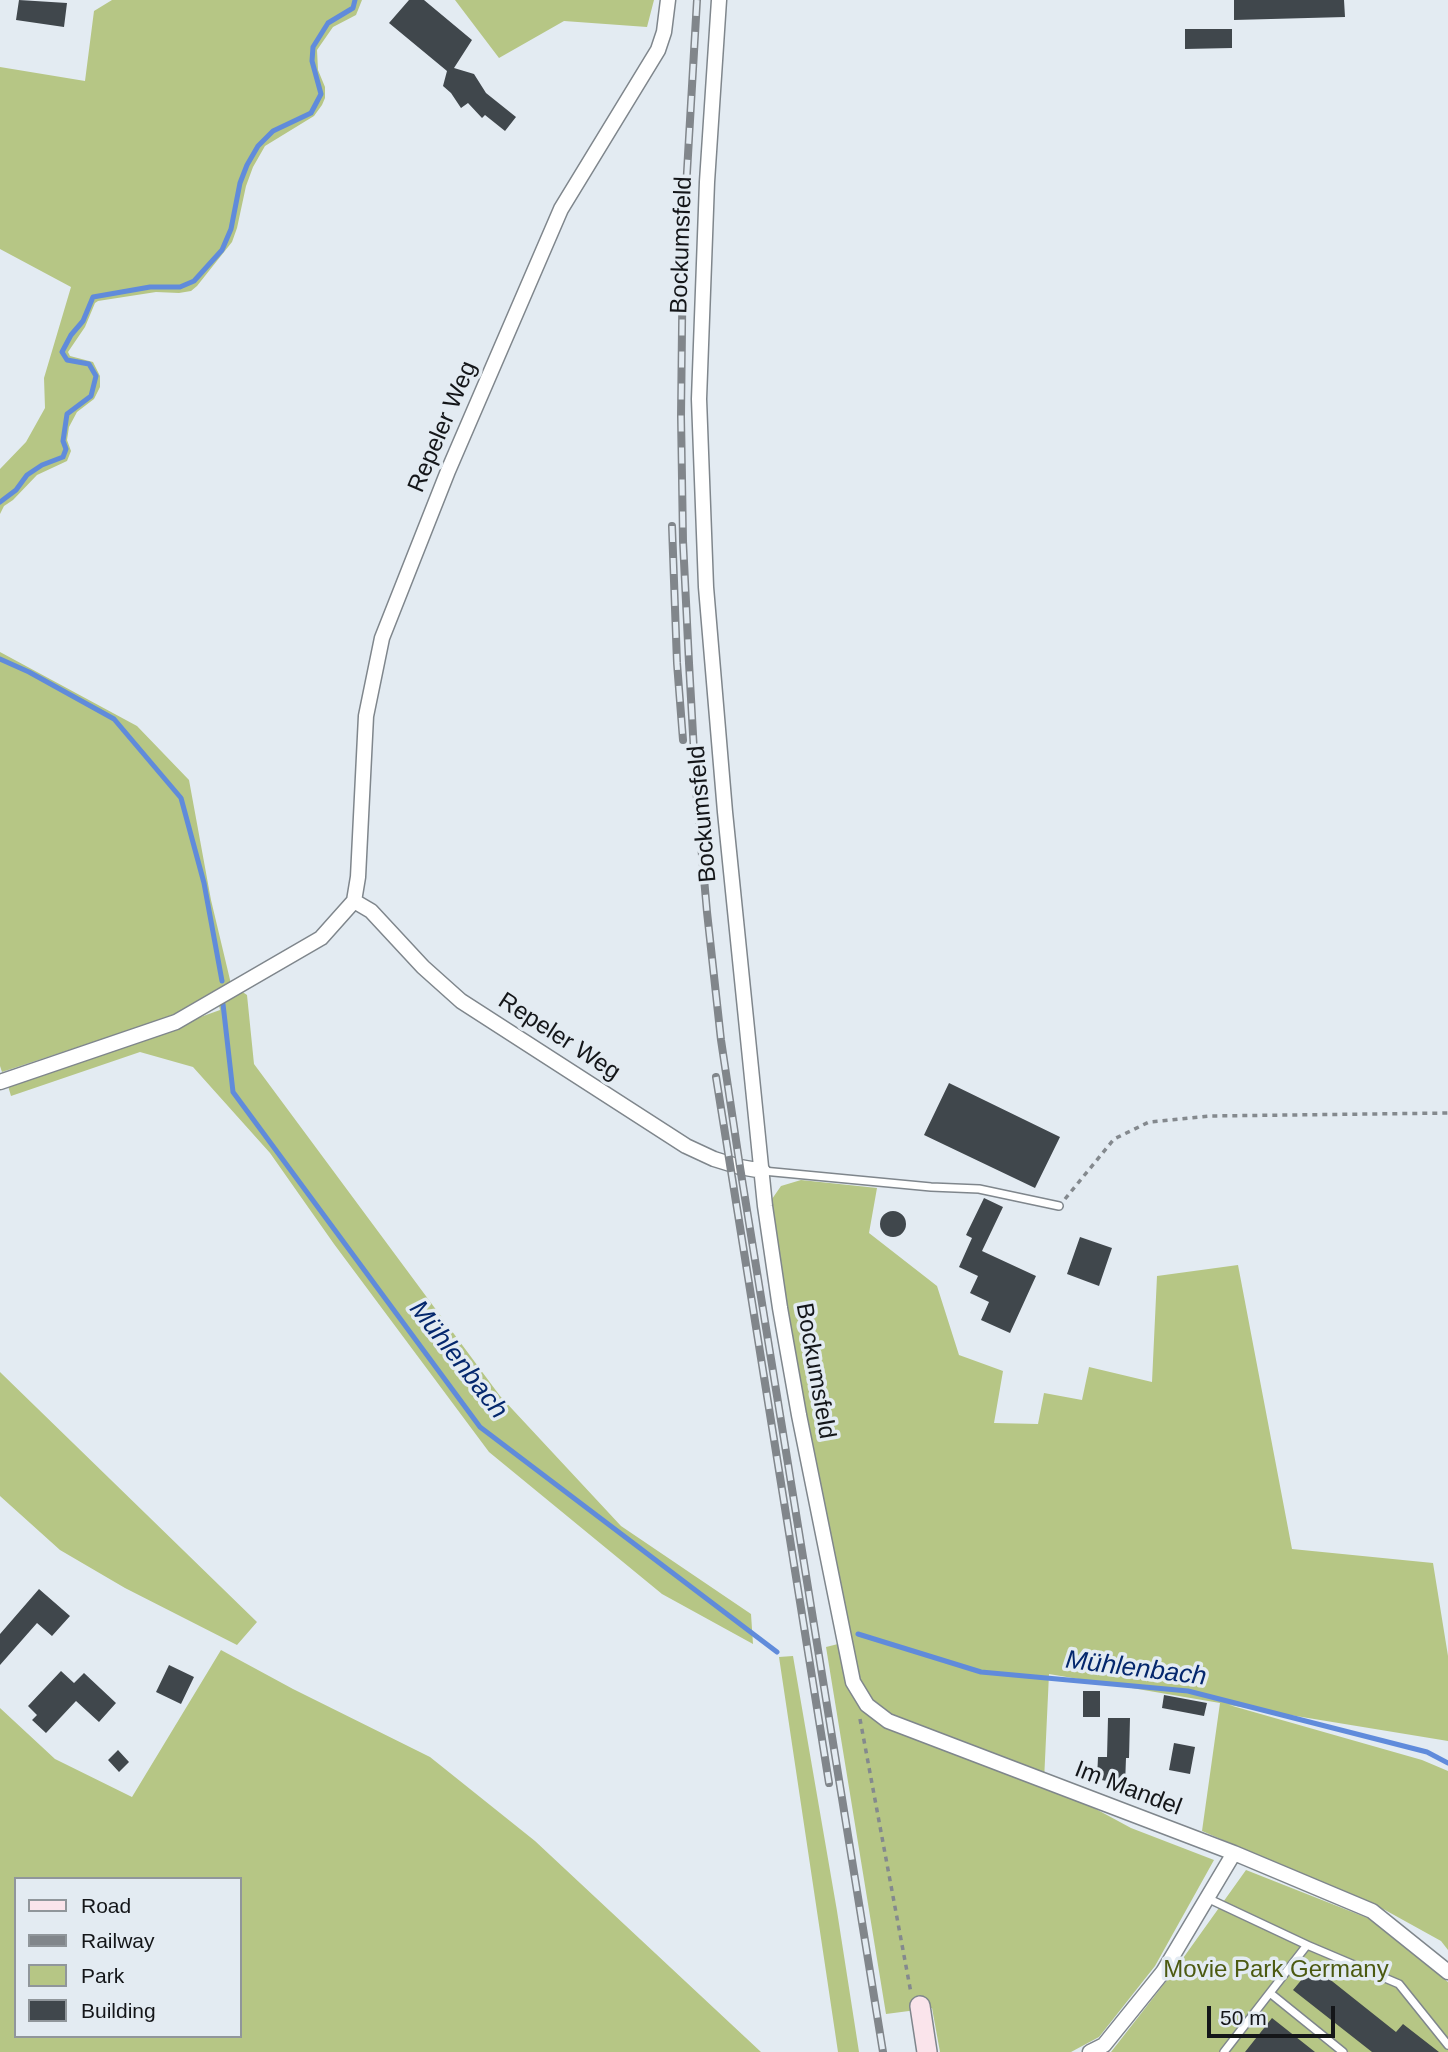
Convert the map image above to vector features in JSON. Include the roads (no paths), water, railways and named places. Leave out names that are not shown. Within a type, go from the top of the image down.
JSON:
[{"type":"street","name":"Repeler Weg","points":[[668,0],[664,32],[658,50],[561,209],[448,471],[382,638],[366,716],[358,877],[354,901],[379,919],[423,967],[461,1000],[686,1146],[714,1159],[763,1171]]},
{"type":"street","name":"Bockumsfeld","points":[[719,0],[699,399],[706,587],[725,812],[765,1206],[799,1415],[842,1616]]},
{"type":"street","points":[[0,1082],[176,1022],[321,938],[354,901]]},
{"type":"street","name":"Im Mandel","points":[[842,1616],[853,1682],[867,1704],[888,1721],[1234,1853],[1372,1911],[1448,1972]]},
{"type":"street","points":[[1090,2052],[1104,2045],[1163,1972],[1234,1853]]},
{"type":"street","points":[[920,2007],[927,2052]]},
{"type":"lane","points":[[763,1171],[979,1189],[1059,1206]]},
{"type":"lane","points":[[1207,1898],[1399,1984],[1448,2045]]},
{"type":"lane","points":[[1224,2052],[1307,1945]]},
{"type":"lane","points":[[1270,1993],[1343,2052]]},
{"type":"waterway","points":[[0,502],[16,490],[27,475],[42,465],[63,457],[66,449],[63,441],[67,414],[91,396],[96,376],[89,364],[67,360],[62,352],[83,321],[93,297],[150,287],[180,287],[194,281],[222,250],[231,229],[240,183],[247,165],[258,146],[273,131],[311,113],[321,94],[312,61],[313,47],[328,23],[353,8],[355,0]]},
{"type":"waterway","name":"Mühlenbach","points":[[0,659],[114,719],[181,798],[204,883],[222,981]]},
{"type":"waterway","name":"Mühlenbach","points":[[223,1004],[233,1092],[480,1427],[777,1652]]},
{"type":"waterway","name":"Mühlenbach","points":[[858,1634],[981,1672],[1188,1691],[1427,1752],[1448,1763]]},
{"type":"railway","points":[[697,0],[683,241],[681,416],[689,663],[707,912],[721,1040],[740,1167],[883,2052]]},
{"type":"railway","points":[[672,526],[683,740]]},
{"type":"railway","points":[[716,1077],[829,1783]]},
{"type":"park label","name":"Movie Park Germany","points":[[1276,1970]]}]
